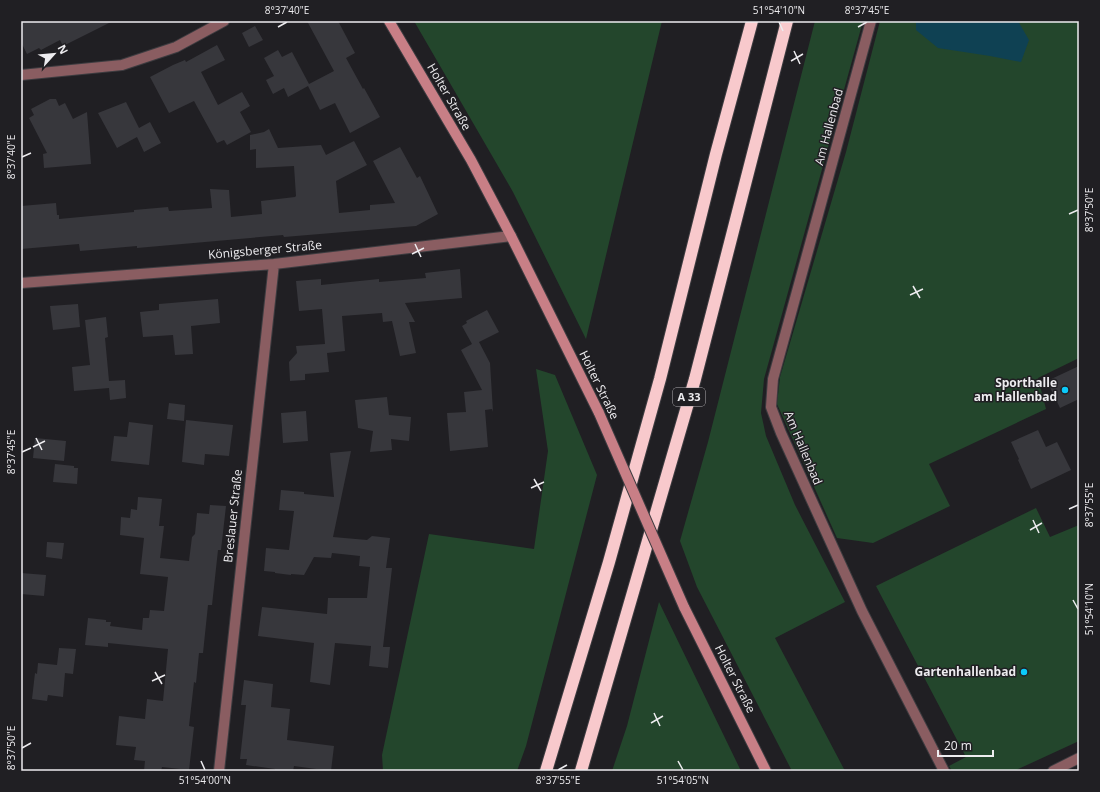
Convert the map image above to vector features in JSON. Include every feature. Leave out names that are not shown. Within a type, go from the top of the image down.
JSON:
[{"type":"highway","name":"A 33","points":[[546,771],[609,562],[656,394],[716,154],[752,21]]},
{"type":"highway","name":"A 33","points":[[581,771],[695,379],[787,21]]},
{"type":"street","points":[[21,75],[122,65],[176,47],[224,21]]},
{"type":"street","name":"Holter Straße","points":[[389,21],[471,160],[511,236],[598,413],[684,607],[766,771]]},
{"type":"street","name":"Am Hallenbad","points":[[871,21],[773,379],[771,407],[781,433],[862,611],[944,771]]},
{"type":"street","name":"Königsberger Straße","points":[[21,283],[274,264],[511,236]]},
{"type":"street","name":"Breslauer Straße","points":[[219,771],[274,264]]},
{"type":"street","points":[[1053,771],[1079,758]]},
{"type":"green space","points":[[414,21],[662,21],[586,339],[513,192]]},
{"type":"green space","points":[[815,21],[863,21],[764,379],[761,413],[766,436],[795,505],[845,602],[775,638],[845,771],[792,771],[697,587],[680,541],[708,442]]},
{"type":"green space","points":[[880,21],[1079,21],[1079,358],[1038,378],[1046,409],[929,464],[950,506],[873,543],[837,538],[777,404],[780,377],[846,152]]},
{"type":"green space","points":[[536,369],[555,375],[597,475],[526,746],[517,771],[383,771],[382,755],[429,534],[534,549],[548,451]]},
{"type":"green space","name":"Gartenhallenbad","points":[[1036,508],[1050,537],[1079,525],[1079,741],[1014,771],[952,771],[949,766],[966,757],[876,586]]},
{"type":"green space","points":[[659,602],[741,771],[612,771],[627,726]]},
{"type":"water","points":[[916,21],[1018,21],[1029,40],[1021,62],[938,48],[916,30]]},
{"type":"building","points":[[21,21],[113,21],[63,46],[60,40],[41,50],[39,48],[27,54],[21,42]]},
{"type":"building","points":[[307,21],[338,21],[355,53],[346,58],[380,117],[350,133],[335,103],[320,110],[308,86],[288,97],[284,88],[273,94],[266,80],[274,76],[264,58],[278,50],[282,57],[292,52],[309,84],[334,71]]},
{"type":"building","points":[[255,26],[263,40],[249,47],[242,33]]},
{"type":"building","points":[[217,45],[225,60],[201,72],[218,105],[242,92],[250,106],[240,112],[251,132],[227,145],[224,140],[217,143],[194,101],[169,113],[150,77],[185,60],[186,62]]},
{"type":"building","points":[[50,99],[56,99],[59,106],[65,103],[73,119],[87,112],[91,164],[44,168],[43,154],[47,153],[29,118],[34,115],[31,109]]},
{"type":"building","points":[[126,102],[139,128],[150,122],[161,143],[144,152],[137,137],[117,148],[98,113]]},
{"type":"building","points":[[269,129],[278,148],[321,145],[326,155],[354,141],[367,165],[336,181],[339,213],[370,210],[370,205],[395,203],[373,161],[400,147],[417,178],[420,176],[438,214],[416,226],[284,237],[283,235],[137,248],[137,246],[80,251],[79,244],[21,249],[21,206],[56,203],[57,215],[59,215],[59,219],[134,212],[134,210],[168,207],[169,211],[212,208],[210,189],[229,190],[231,217],[262,214],[261,201],[296,196],[294,166],[256,168],[256,149],[250,150],[250,135],[264,132]]},
{"type":"building","points":[[460,269],[462,298],[405,303],[415,322],[409,322],[416,353],[400,356],[392,321],[383,322],[382,313],[342,316],[345,351],[327,353],[329,372],[305,374],[305,380],[290,381],[289,362],[297,353],[296,346],[325,344],[322,309],[299,311],[296,281],[321,279],[321,285],[379,279],[379,282],[426,278],[425,273]]},
{"type":"building","points":[[218,299],[220,323],[191,326],[193,354],[175,355],[173,335],[143,337],[140,312],[159,310],[159,304]]},
{"type":"building","points":[[78,304],[80,327],[53,330],[50,306]]},
{"type":"building","points":[[487,310],[499,332],[479,342],[490,363],[493,412],[492,409],[485,410],[488,447],[450,451],[447,413],[466,412],[464,392],[482,390],[461,350],[472,344],[462,326],[467,323],[466,321]]},
{"type":"building","points":[[106,317],[108,337],[105,338],[109,381],[125,380],[126,398],[110,400],[109,388],[74,391],[72,367],[90,365],[85,320]]},
{"type":"building","name":"Sporthalle am Hallenbad","points":[[1079,366],[1079,399],[1060,408],[1047,381]]},
{"type":"building","points":[[387,397],[389,415],[411,417],[409,441],[391,439],[392,450],[370,452],[373,431],[358,428],[355,400]]},
{"type":"building","points":[[169,403],[185,405],[184,421],[167,419]]},
{"type":"building","points":[[306,411],[308,441],[283,443],[281,413]]},
{"type":"building","points":[[186,420],[233,425],[229,456],[205,454],[204,465],[182,462]]},
{"type":"building","points":[[129,422],[153,425],[149,465],[111,461],[114,436],[127,437]]},
{"type":"building","points":[[1038,430],[1046,447],[1057,442],[1071,470],[1031,489],[1011,442]]},
{"type":"building","points":[[35,438],[66,441],[64,461],[33,458]]},
{"type":"building","points":[[351,451],[333,537],[367,540],[372,536],[390,538],[386,568],[392,568],[383,647],[390,647],[388,668],[369,666],[371,646],[335,643],[330,685],[310,682],[314,643],[258,636],[262,607],[327,614],[328,598],[367,598],[370,567],[359,566],[360,556],[332,553],[331,558],[314,557],[304,575],[291,575],[264,571],[266,548],[289,550],[294,511],[279,510],[281,490],[334,497],[330,453]]},
{"type":"building","points":[[55,464],[74,466],[74,468],[78,468],[77,484],[53,482]]},
{"type":"building","points":[[138,497],[162,499],[159,526],[164,526],[160,558],[189,561],[192,537],[195,534],[197,513],[209,514],[210,505],[226,506],[221,550],[218,550],[212,605],[208,605],[203,653],[199,653],[196,683],[194,682],[189,726],[194,727],[189,770],[162,767],[161,771],[144,771],[145,761],[134,760],[136,747],[116,745],[119,716],[145,719],[147,699],[163,701],[168,649],[108,643],[108,647],[85,645],[88,618],[106,620],[106,622],[111,622],[110,626],[142,630],[143,618],[149,618],[150,610],[164,611],[168,577],[140,574],[144,538],[120,535],[121,517],[130,518],[131,509],[137,510]]},
{"type":"building","points":[[47,542],[64,543],[62,559],[46,557]]},
{"type":"building","points":[[21,573],[46,575],[44,596],[21,594]]},
{"type":"building","points":[[59,648],[76,649],[73,674],[65,673],[63,697],[48,695],[47,701],[32,699],[35,673],[37,674],[38,663],[57,665]]},
{"type":"building","points":[[244,680],[273,684],[271,707],[290,709],[287,740],[334,746],[331,771],[294,766],[293,771],[275,771],[275,769],[246,765],[247,759],[240,759],[246,705],[241,705]]},
{"type":"place","name":"Sporthalle am Hallenbad","points":[[1065,390]]},
{"type":"place","name":"Gartenhallenbad","points":[[1024,672]]}]
